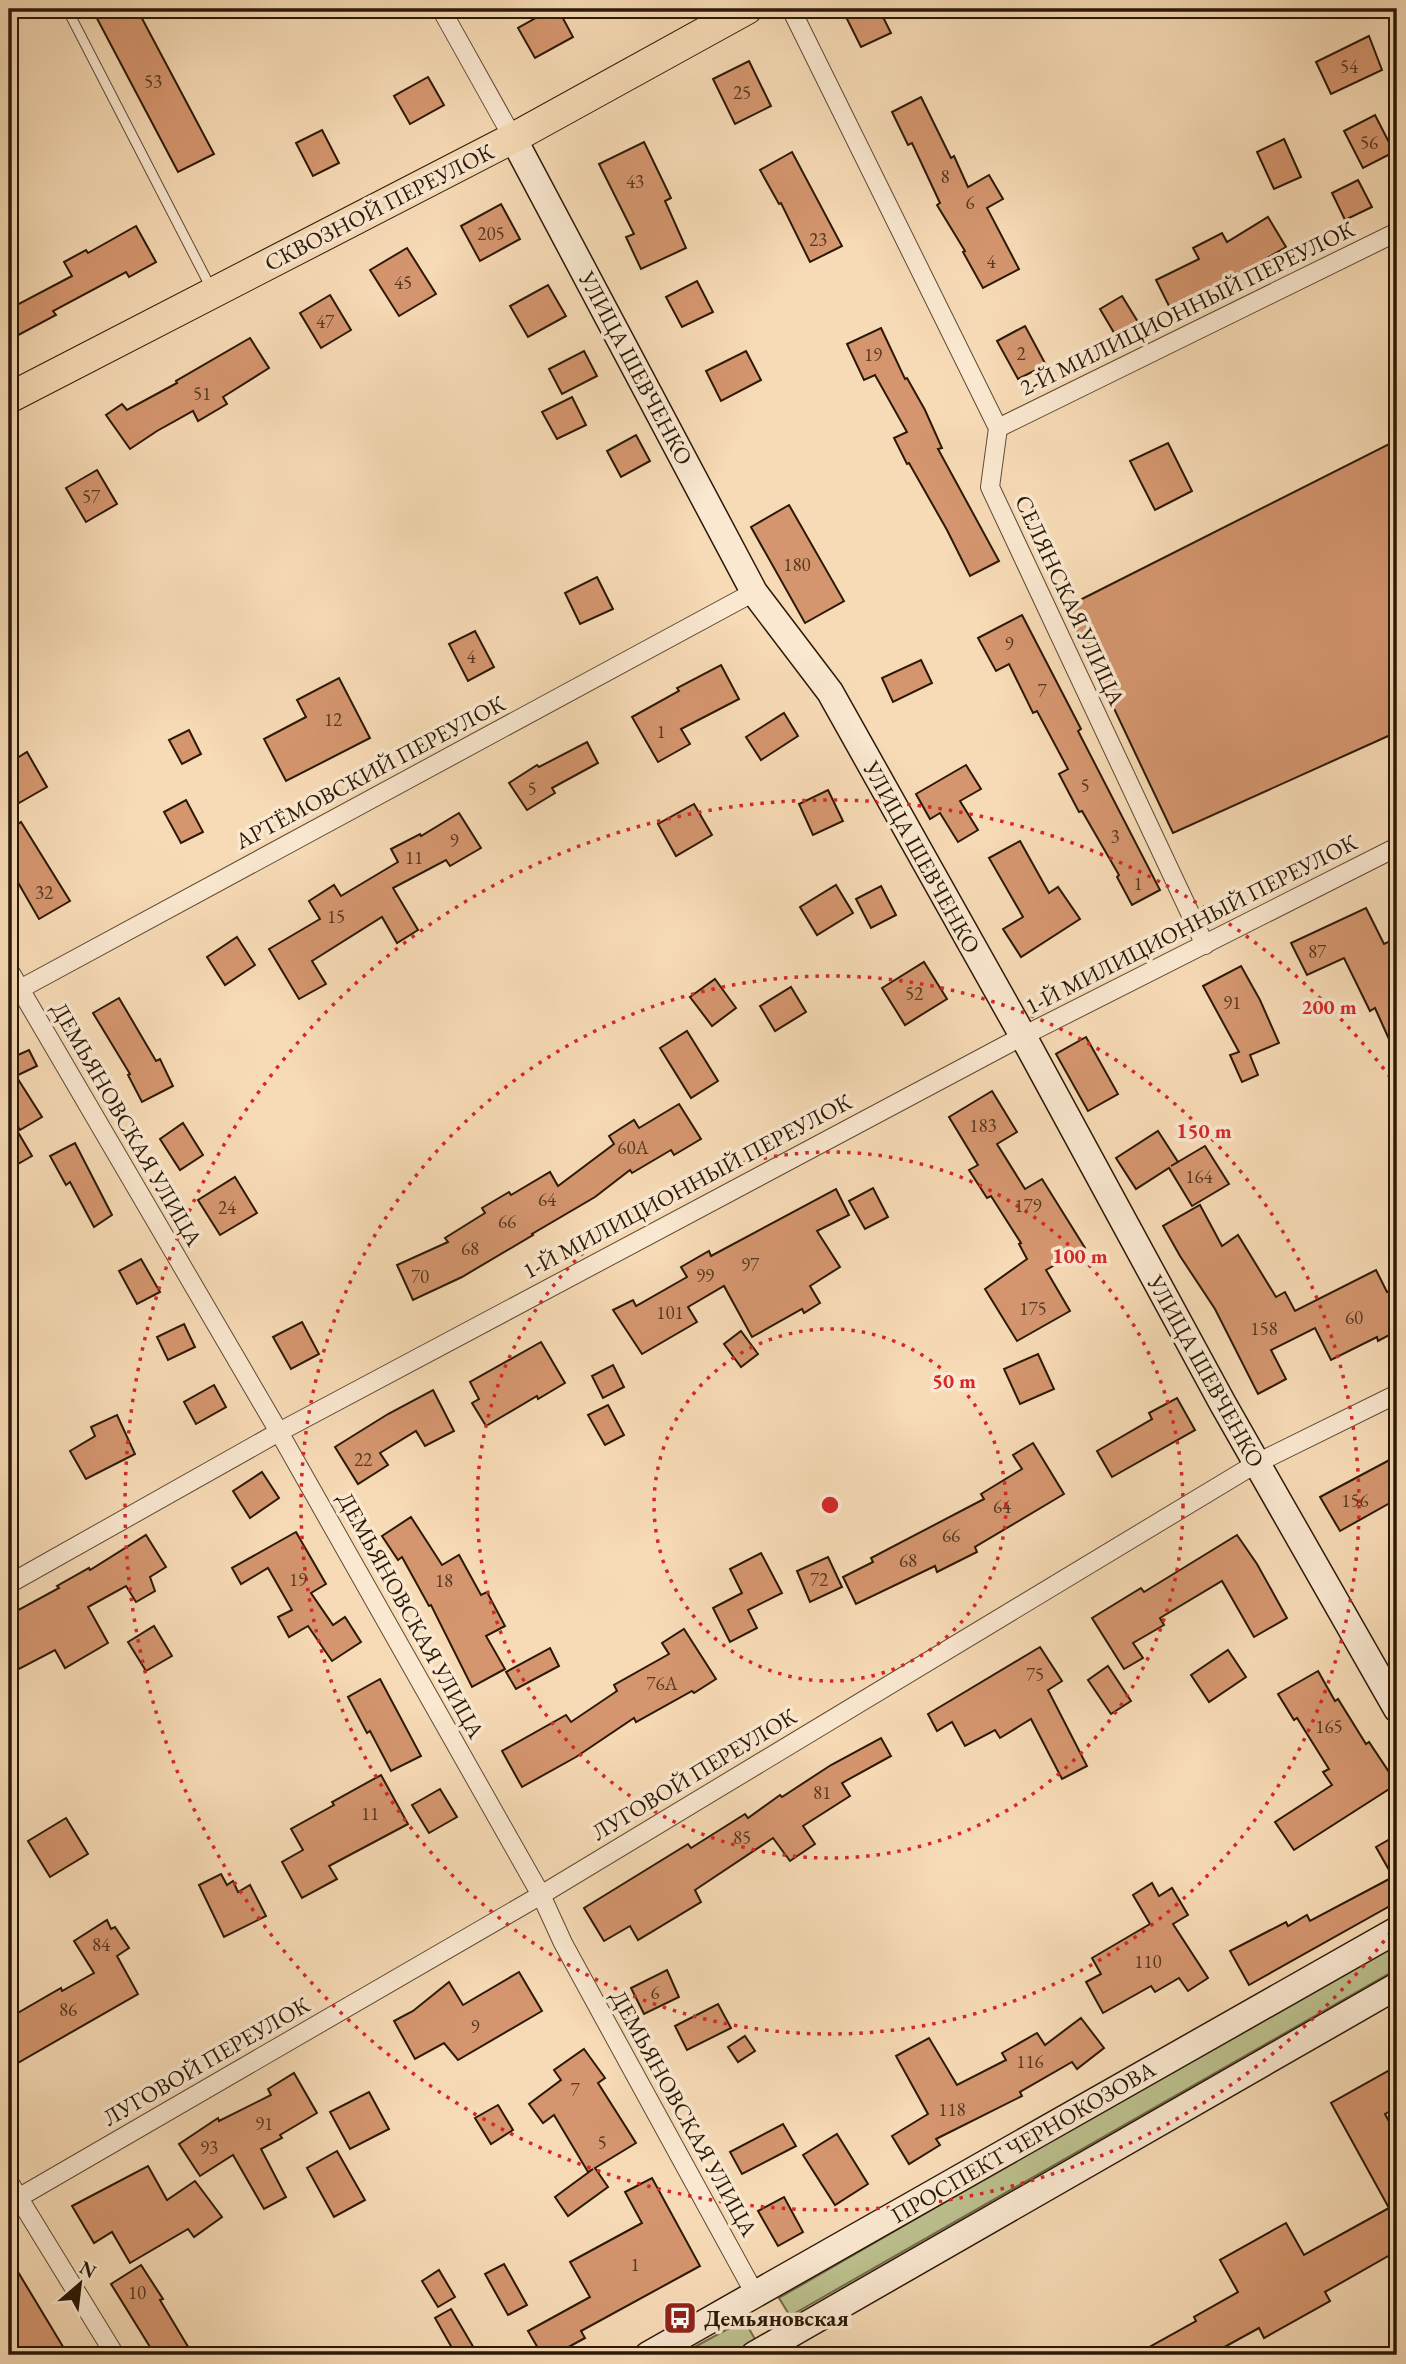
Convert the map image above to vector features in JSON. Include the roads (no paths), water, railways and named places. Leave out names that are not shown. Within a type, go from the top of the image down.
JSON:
[{"type":"main road","name":"СКВОЗНОЙ ПЕРЕУЛОК","points":[[9,398],[513,138],[747,9]]},
{"type":"street","name":"УЛИЦА ШЕВЧЕНКО","points":[[441,9],[513,138],[754,592],[830,692],[1023,1036],[1257,1463],[1397,1709]]},
{"type":"street","points":[[791,9],[998,428]]},
{"type":"street","name":"2-Й МИЛИЦИОННЫЙ ПЕРЕУЛОК","points":[[998,428],[1397,232]]},
{"type":"street","name":"СЕЛЯНСКАЯ УЛИЦА","points":[[998,428],[990,486],[1205,945]]},
{"type":"street","name":"АРТЁМОВСКИЙ ПЕРЕУЛОК","points":[[14,992],[754,592]]},
{"type":"street","name":"1-Й МИЛИЦИОННЫЙ ПЕРЕУЛОК","points":[[9,1584],[279,1432],[1023,1036],[1397,847]]},
{"type":"street","name":"ДЕМЬЯНОВСКАЯ УЛИЦА","points":[[9,970],[14,992],[279,1432],[541,1895],[563,1943],[755,2294]]},
{"type":"street","name":"ЛУГОВОЙ ПЕРЕУЛОК","points":[[18,2198],[541,1895],[1257,1463],[1397,1394]]},
{"type":"street","name":"ПРОСПЕКТ ЧЕРНОКОЗОВА","points":[[648,2355],[1397,1930]]},
{"type":"street","points":[[754,2355],[1397,1986]]},
{"type":"street","points":[[9,2182],[115,2355]]},
{"type":"lane","points":[[67,9],[213,293]]},
{"type":"place","name":"Демьяновская","points":[[680,2318]]}]
